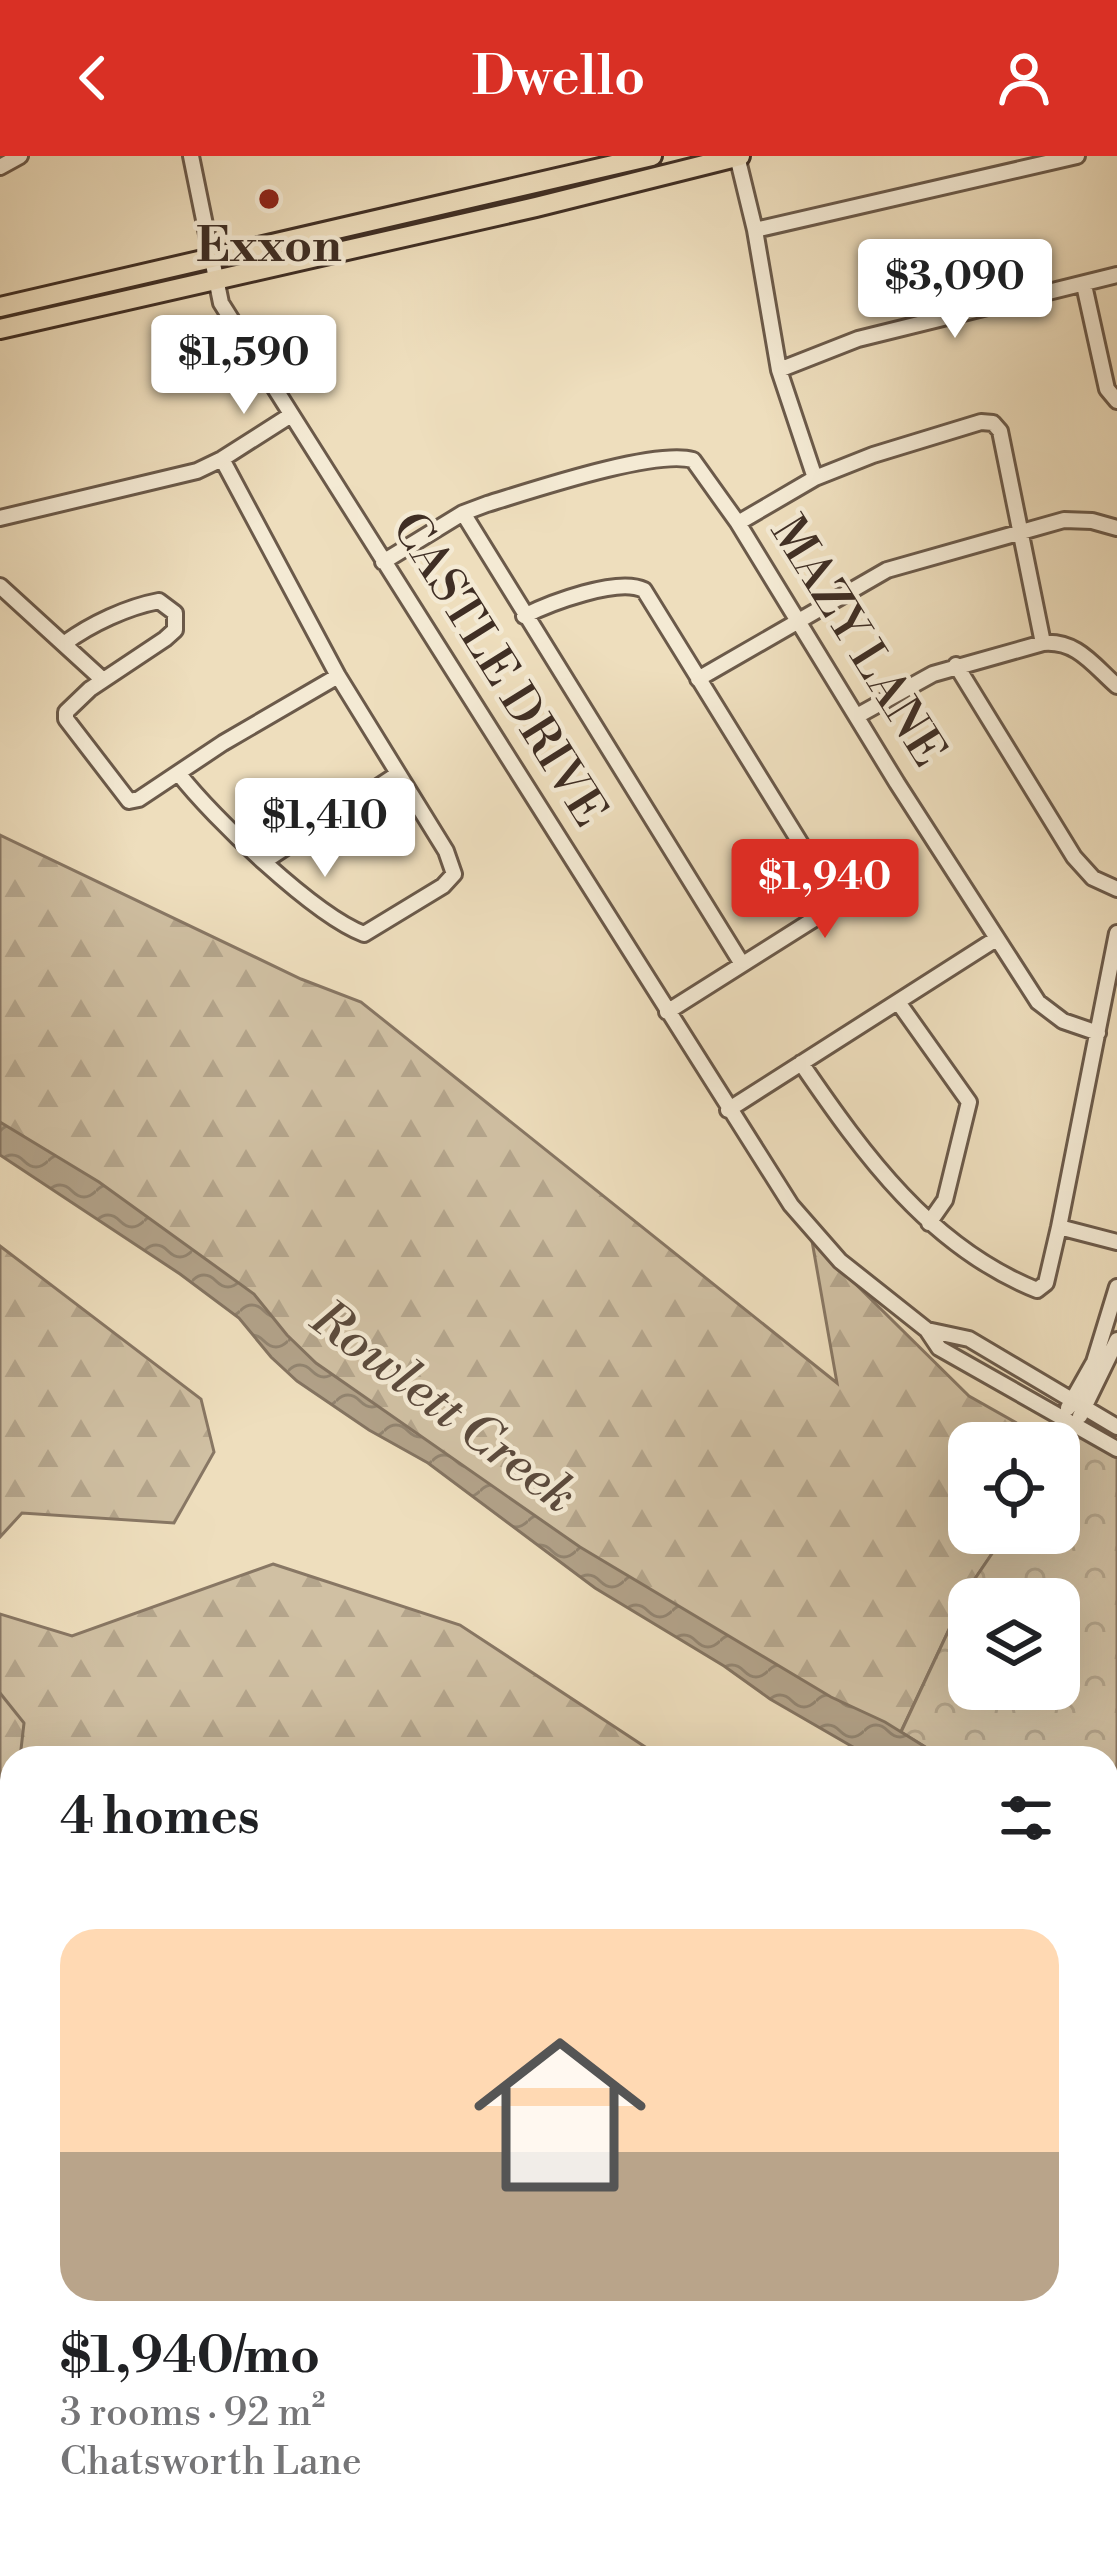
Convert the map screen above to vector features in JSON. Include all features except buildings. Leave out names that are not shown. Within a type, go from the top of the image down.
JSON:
[{"type":"main road","points":[[0,329],[532,184],[652,156]]},
{"type":"main road","points":[[0,308],[536,207],[738,156]]},
{"type":"main road","points":[[532,184],[536,207]]},
{"type":"street","points":[[0,167],[20,156]]},
{"type":"street","name":"CASTLE DRIVE","points":[[191,156],[221,303],[791,1205],[840,1261],[927,1330],[939,1348],[1117,1449]]},
{"type":"street","points":[[738,156],[779,370],[815,478]]},
{"type":"street","points":[[755,230],[1077,156]]},
{"type":"street","points":[[779,370],[858,339],[1117,275]]},
{"type":"street","points":[[1084,285],[1108,389],[1117,401]]},
{"type":"street","points":[[0,518],[172,479],[223,459],[291,415]]},
{"type":"street","points":[[738,523],[815,478],[872,455],[981,422],[993,423],[1000,431],[1043,643]]},
{"type":"street","name":"MAZY LANE","points":[[464,513],[550,486],[680,457],[700,466],[996,939],[1049,1013],[1098,1033]]},
{"type":"street","points":[[178,775],[265,861],[324,911],[364,934],[443,886],[454,874],[446,851],[338,676],[223,459]]},
{"type":"street","points":[[382,562],[464,513],[742,964]]},
{"type":"street","points":[[698,679],[887,570],[1064,520],[1117,528]]},
{"type":"street","points":[[0,586],[103,680]]},
{"type":"street","points":[[524,616],[568,599],[636,586],[655,604],[838,904],[667,1012]]},
{"type":"street","points":[[65,644],[99,623],[148,603],[159,601],[175,613],[175,630],[165,640],[103,680],[66,712],[65,719],[129,801],[338,676]]},
{"type":"street","points":[[857,716],[889,695],[956,665],[1043,643],[1060,642],[1073,648],[1117,686]]},
{"type":"street","points":[[956,665],[1074,857],[1093,878],[1117,889]]},
{"type":"street","points":[[265,861],[396,775]]},
{"type":"street","points":[[801,1063],[872,1164],[929,1223],[1037,1290],[1043,1287],[1059,1227],[1117,934]]},
{"type":"street","points":[[728,1110],[996,939]]},
{"type":"street","points":[[898,1002],[969,1102],[945,1200],[929,1223]]},
{"type":"street","points":[[1059,1227],[1117,1242]]},
{"type":"street","points":[[1078,1405],[1117,1287]]},
{"type":"street","points":[[927,1330],[970,1339],[1117,1427]]},
{"type":"street","points":[[1069,1421],[1117,1340]]},
{"type":"green space","points":[[0,835],[301,979],[361,1002],[837,1383],[812,1241],[969,1396],[1015,1422],[948,1422],[948,1554],[992,1554],[975,1578],[948,1578],[948,1632],[898,1738],[595,1570],[0,1143]]},
{"type":"green space","points":[[0,1246],[201,1399],[214,1452],[174,1523],[22,1513],[0,1537]]},
{"type":"green space","points":[[1080,1435],[1117,1455],[1117,1746],[924,1746],[901,1732],[948,1632],[948,1710],[1080,1710],[1080,1578],[975,1578],[992,1554],[1080,1554]]},
{"type":"green space","points":[[273,1564],[460,1625],[644,1746],[0,1746],[0,1614],[72,1636]]},
{"type":"water","points":[[0,1122],[99,1182],[254,1294],[316,1363],[580,1547],[831,1697],[924,1746],[851,1746],[595,1588],[428,1463],[297,1381],[239,1318],[180,1274],[0,1155]]},
{"type":"waterway","points":[[0,1693],[24,1723],[21,1746]]},
{"type":"place","name":"Exxon","points":[[269,199]]},
{"type":"water label","name":"Rowlett Creek","points":[[443,1408]]}]
